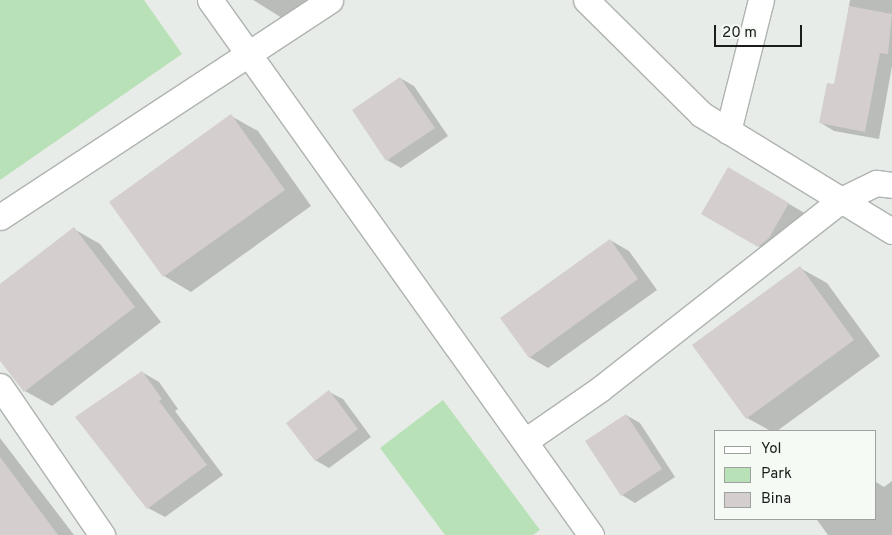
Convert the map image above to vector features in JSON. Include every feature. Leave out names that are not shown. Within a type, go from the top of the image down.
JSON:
[{"type":"street","points":[[210,0],[590,534]]},
{"type":"street","points":[[0,217],[330,0]]},
{"type":"street","points":[[586,0],[701,114],[892,231]]},
{"type":"street","points":[[728,131],[761,0]]},
{"type":"street","points":[[525,441],[607,383],[841,200],[876,183],[892,185]]},
{"type":"street","points":[[0,386],[102,535]]},
{"type":"green space","points":[[0,0],[144,0],[182,54],[0,180]]},
{"type":"green space","points":[[443,400],[540,530],[533,535],[445,535],[380,448]]},
{"type":"building","points":[[849,6],[892,14],[888,54],[880,53],[865,132],[819,123],[827,83],[834,84]]},
{"type":"building","points":[[400,77],[435,128],[386,161],[352,110]]},
{"type":"building","points":[[231,114],[285,190],[163,277],[109,202]]},
{"type":"building","points":[[728,167],[789,203],[769,238],[758,247],[701,214]]},
{"type":"building","points":[[74,227],[135,307],[24,392],[0,361],[0,284]]},
{"type":"building","points":[[610,239],[638,279],[529,358],[500,318]]},
{"type":"building","points":[[800,266],[854,340],[746,419],[692,345]]},
{"type":"building","points":[[142,371],[162,399],[159,401],[207,465],[147,509],[75,417]]},
{"type":"building","points":[[329,390],[358,429],[315,461],[286,423]]},
{"type":"building","points":[[626,414],[662,469],[621,496],[585,441]]},
{"type":"building","points":[[0,457],[58,535],[0,535]]}]
